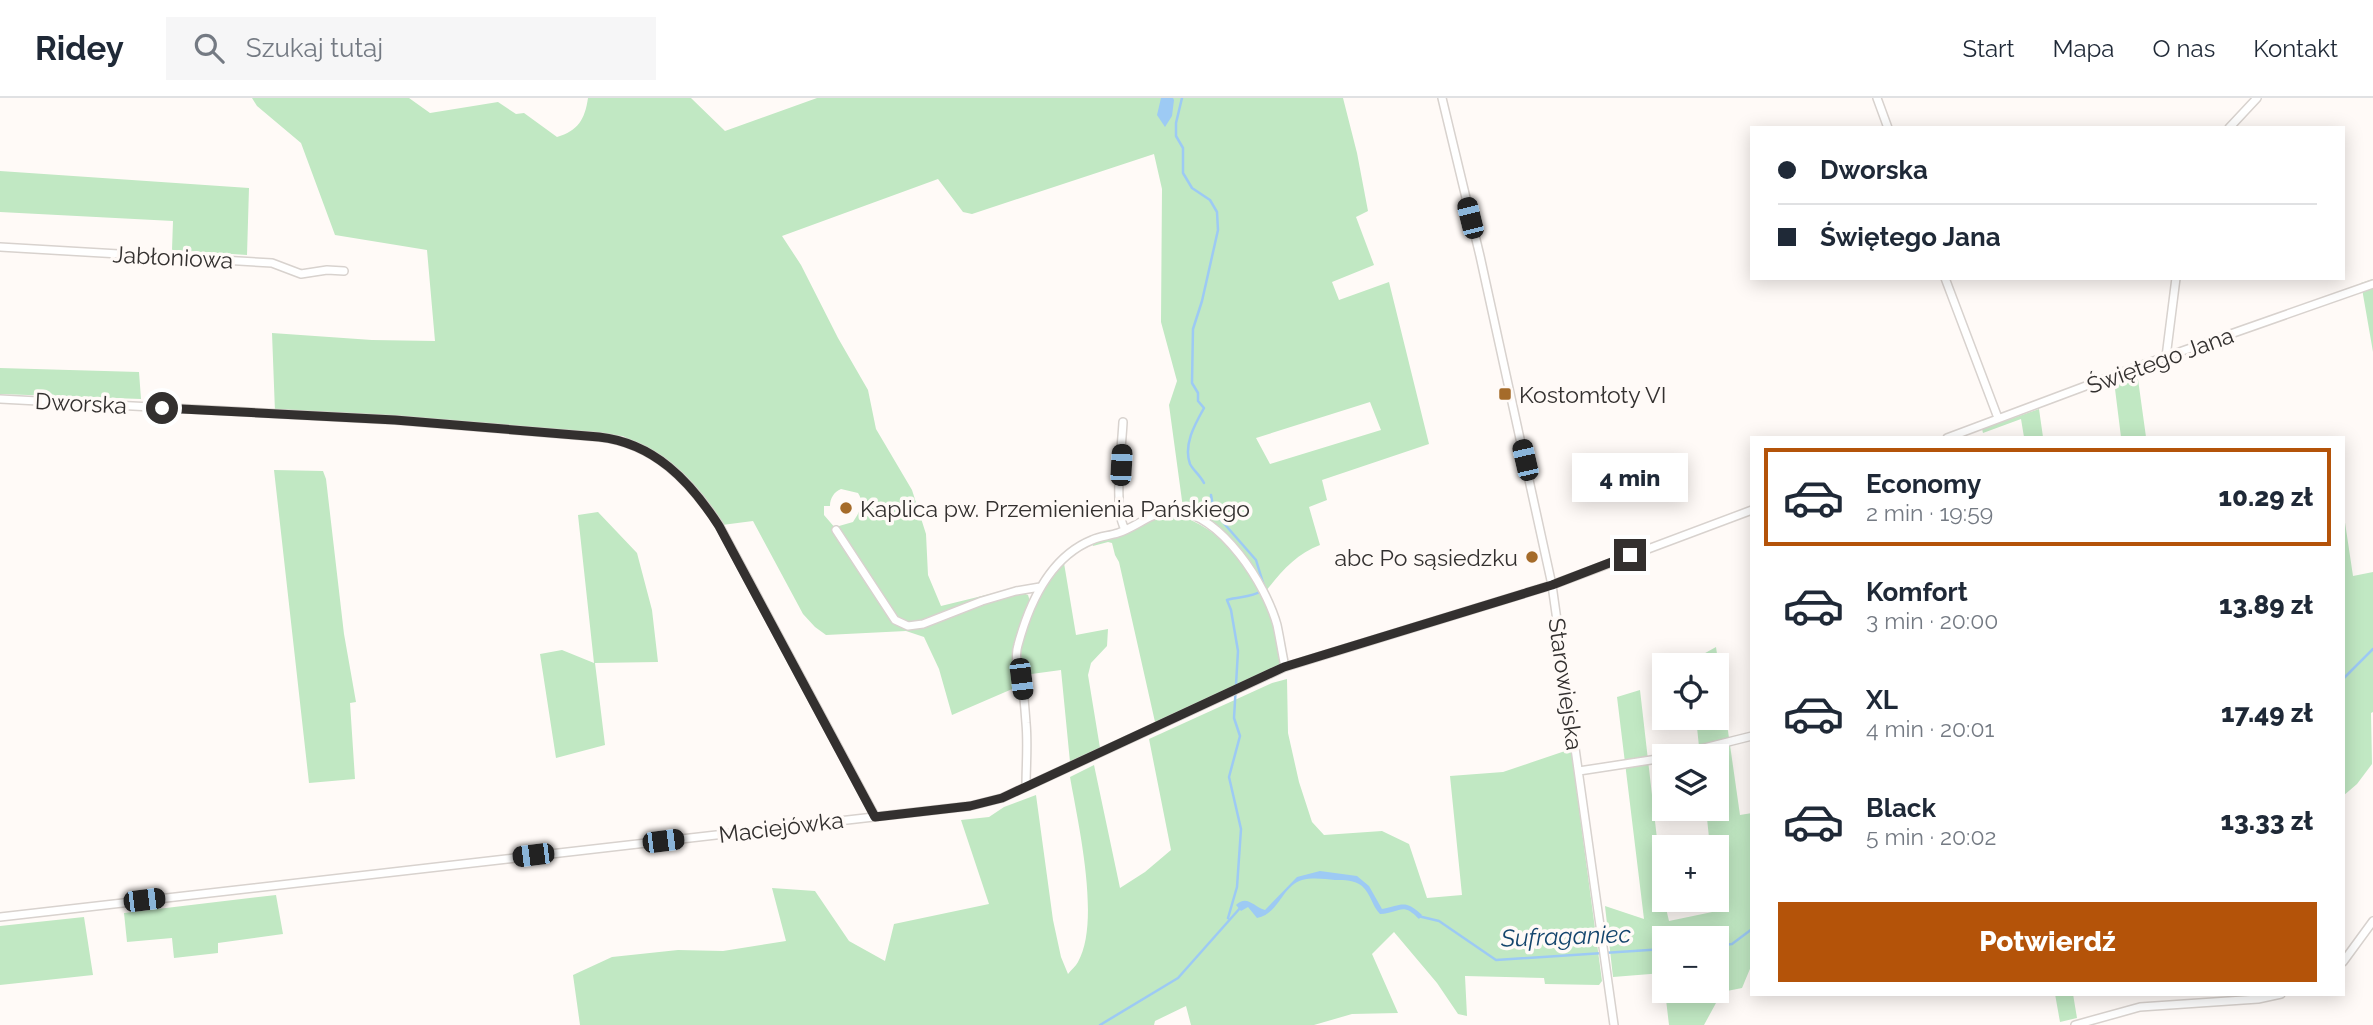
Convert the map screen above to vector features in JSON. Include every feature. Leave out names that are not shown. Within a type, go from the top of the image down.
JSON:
[{"type":"street","name":"Starowiejska","points":[[1442,98],[1483,269],[1552,585],[1614,1025]]},
{"type":"street","points":[[1877,98],[1887,126]]},
{"type":"street","points":[[2232,126],[2257,98]]},
{"type":"street","name":"Jabłoniowa","points":[[0,247],[272,263],[301,274],[327,270],[344,271]]},
{"type":"street","points":[[1946,280],[1998,418]]},
{"type":"street","points":[[2166,357],[2176,280]]},
{"type":"street","name":"Świętego Jana","points":[[1952,436],[2373,284]]},
{"type":"street","name":"Dworska","points":[[0,398],[395,420],[599,437],[633,443],[678,474],[702,499],[875,817]]},
{"type":"street","points":[[1123,422],[1119,508],[1120,522],[1125,529]]},
{"type":"street","points":[[1026,787],[1027,728],[1021,679],[1016,662],[1017,648],[1040,587],[1055,567],[1076,549],[1091,540],[1125,529],[1153,515],[1174,510],[1193,514],[1212,526],[1231,545],[1262,590],[1276,624],[1284,667],[1552,585],[1750,511]]},
{"type":"street","points":[[836,530],[895,620],[908,626],[923,624],[993,598],[1040,587]]},
{"type":"street","name":"Maciejówka","points":[[0,917],[970,806],[1002,798],[1284,667]]},
{"type":"street","points":[[1720,744],[1750,736]]},
{"type":"street","points":[[1579,771],[1652,760]]},
{"type":"street","points":[[2345,959],[2373,921]]},
{"type":"street","points":[[2075,1025],[2140,1007],[2272,996]]},
{"type":"green space","points":[[252,98],[409,98],[430,113],[498,102],[516,114],[524,113],[557,137],[579,123],[588,98],[691,98],[725,131],[817,98],[1343,98],[1368,211],[1356,217],[1374,265],[1332,282],[1339,300],[1389,282],[1429,444],[1322,480],[1327,500],[1309,507],[1320,545],[1296,558],[1266,591],[1249,561],[1227,534],[1206,517],[1183,508],[1169,405],[1177,381],[1161,322],[1162,189],[1154,154],[972,214],[963,212],[938,179],[782,236],[801,265],[868,390],[876,429],[912,490],[926,534],[928,575],[941,606],[994,593],[993,599],[1023,593],[1028,595],[1030,601],[1014,652],[1019,686],[952,715],[939,669],[924,637],[906,631],[826,635],[803,614],[753,521],[722,525],[702,494],[685,475],[623,436],[275,412],[272,333],[435,341],[427,250],[335,235],[301,143],[257,106]],"holes":[[[1370,402],[1381,430],[1270,464],[1256,438]],[[841,489],[858,493],[861,504],[853,522],[836,529],[824,515],[824,506],[830,506],[833,496]]]},
{"type":"green space","points":[[0,171],[249,188],[247,255],[172,250],[173,221],[0,212]]},
{"type":"green space","points":[[2373,279],[2373,352],[2361,283]]},
{"type":"green space","points":[[0,368],[139,372],[141,399],[0,394]]},
{"type":"green space","points":[[2137,372],[2146,436],[2121,436],[2114,381]]},
{"type":"green space","points":[[2039,409],[2043,436],[2024,436],[2021,419],[1983,433],[1982,429]]},
{"type":"green space","points":[[274,470],[323,471],[326,479],[344,634],[356,702],[350,703],[355,779],[309,783]]},
{"type":"green space","points":[[598,512],[637,553],[652,610],[658,662],[595,663],[605,745],[556,758],[540,654],[562,650],[594,663],[578,515]]},
{"type":"green space","points":[[1174,514],[1192,520],[1208,530],[1222,541],[1247,570],[1272,621],[1280,664],[1155,722],[1119,562],[1112,543],[1093,546],[1092,543],[1120,536],[1153,520]]},
{"type":"green space","points":[[2345,522],[2353,576],[2373,572],[2372,764],[2357,784],[2345,794]]},
{"type":"green space","points":[[1064,563],[1076,635],[1108,629],[1107,646],[1091,663],[1088,675],[1100,748],[1070,762],[1061,670],[1024,675],[1019,659],[1023,635],[1034,608]]},
{"type":"green space","points":[[1716,647],[1717,653],[1705,653]]},
{"type":"green space","points":[[1287,679],[1288,733],[1299,782],[1312,822],[1324,835],[1382,831],[1409,844],[1427,898],[1462,895],[1450,776],[1503,772],[1571,749],[1602,981],[1599,985],[1545,984],[1544,978],[1465,976],[1467,1016],[1458,1014],[1437,983],[1394,932],[1372,954],[1398,1013],[1352,1014],[1314,1025],[1191,1025],[1186,1006],[1155,1021],[1154,1025],[580,1025],[573,975],[612,957],[678,950],[723,951],[786,941],[772,888],[815,891],[849,941],[885,961],[894,924],[989,904],[961,820],[989,817],[1004,807],[1036,795],[1053,920],[1061,957],[1068,974],[1078,962],[1085,944],[1088,923],[1086,872],[1070,777],[1094,765],[1120,888],[1145,872],[1171,850],[1149,739],[1272,683]]},
{"type":"green space","points":[[1640,690],[1652,795],[1652,821],[1655,821],[1657,835],[1652,835],[1652,912],[1667,912],[1669,921],[1712,912],[1729,912],[1729,835],[1709,835],[1707,821],[1729,821],[1729,744],[1699,744],[1697,730],[1728,730],[1740,815],[1750,813],[1750,969],[1742,988],[1729,991],[1729,926],[1652,926],[1652,974],[1613,977],[1605,906],[1644,919],[1617,697]]},
{"type":"green space","points":[[276,895],[283,934],[218,943],[218,953],[174,958],[172,938],[127,942],[124,913]]},
{"type":"green space","points":[[84,917],[93,975],[0,985],[0,926]]},
{"type":"green space","points":[[2055,996],[2073,996],[2077,1018],[2060,1022]]},
{"type":"green space","points":[[1666,1003],[1716,1003],[1704,1025],[1669,1025]]},
{"type":"water","points":[[1161,98],[1174,100],[1172,116],[1165,127],[1157,115]]},
{"type":"water","points":[[1320,871],[1357,876],[1369,886],[1382,909],[1407,905],[1422,915],[1419,919],[1404,909],[1380,914],[1359,884],[1319,878],[1295,883],[1276,906],[1257,918],[1248,907],[1241,911],[1236,905],[1247,901],[1265,910],[1297,877]]},
{"type":"waterway","points":[[1182,98],[1176,136],[1183,148],[1183,173],[1192,188],[1210,200],[1217,212],[1218,230],[1193,329],[1192,383],[1198,393],[1198,401],[1204,408],[1191,435],[1188,457],[1191,466],[1204,483]]},
{"type":"waterway","points":[[1211,495],[1214,512],[1256,560],[1264,586]]},
{"type":"waterway","points":[[1228,918],[1237,887],[1241,829],[1229,777],[1240,736],[1234,718],[1238,651],[1227,600],[1261,591]]},
{"type":"waterway","name":"Sufraganiec","points":[[2345,677],[2373,649]]},
{"type":"waterway","name":"Sufraganiec","points":[[1100,1025],[1178,978],[1241,907]]},
{"type":"waterway","name":"Sufraganiec","points":[[1418,916],[1439,921],[1496,960],[1652,950]]},
{"type":"waterway","name":"Sufraganiec","points":[[1729,944],[1750,930]]},
{"type":"place","name":"Kostomłoty VI","points":[[1505,394]]},
{"type":"place","name":"Kaplica pw. Przemienienia Pańskiego","points":[[846,508]]},
{"type":"place","name":"abc Po sąsiedzku","points":[[1532,557]]},
{"type":"route","points":[[162,408],[395,420],[599,437],[633,443],[678,474],[702,499],[875,817],[970,806],[1002,798],[1284,667],[1552,585],[1630,555]]}]
